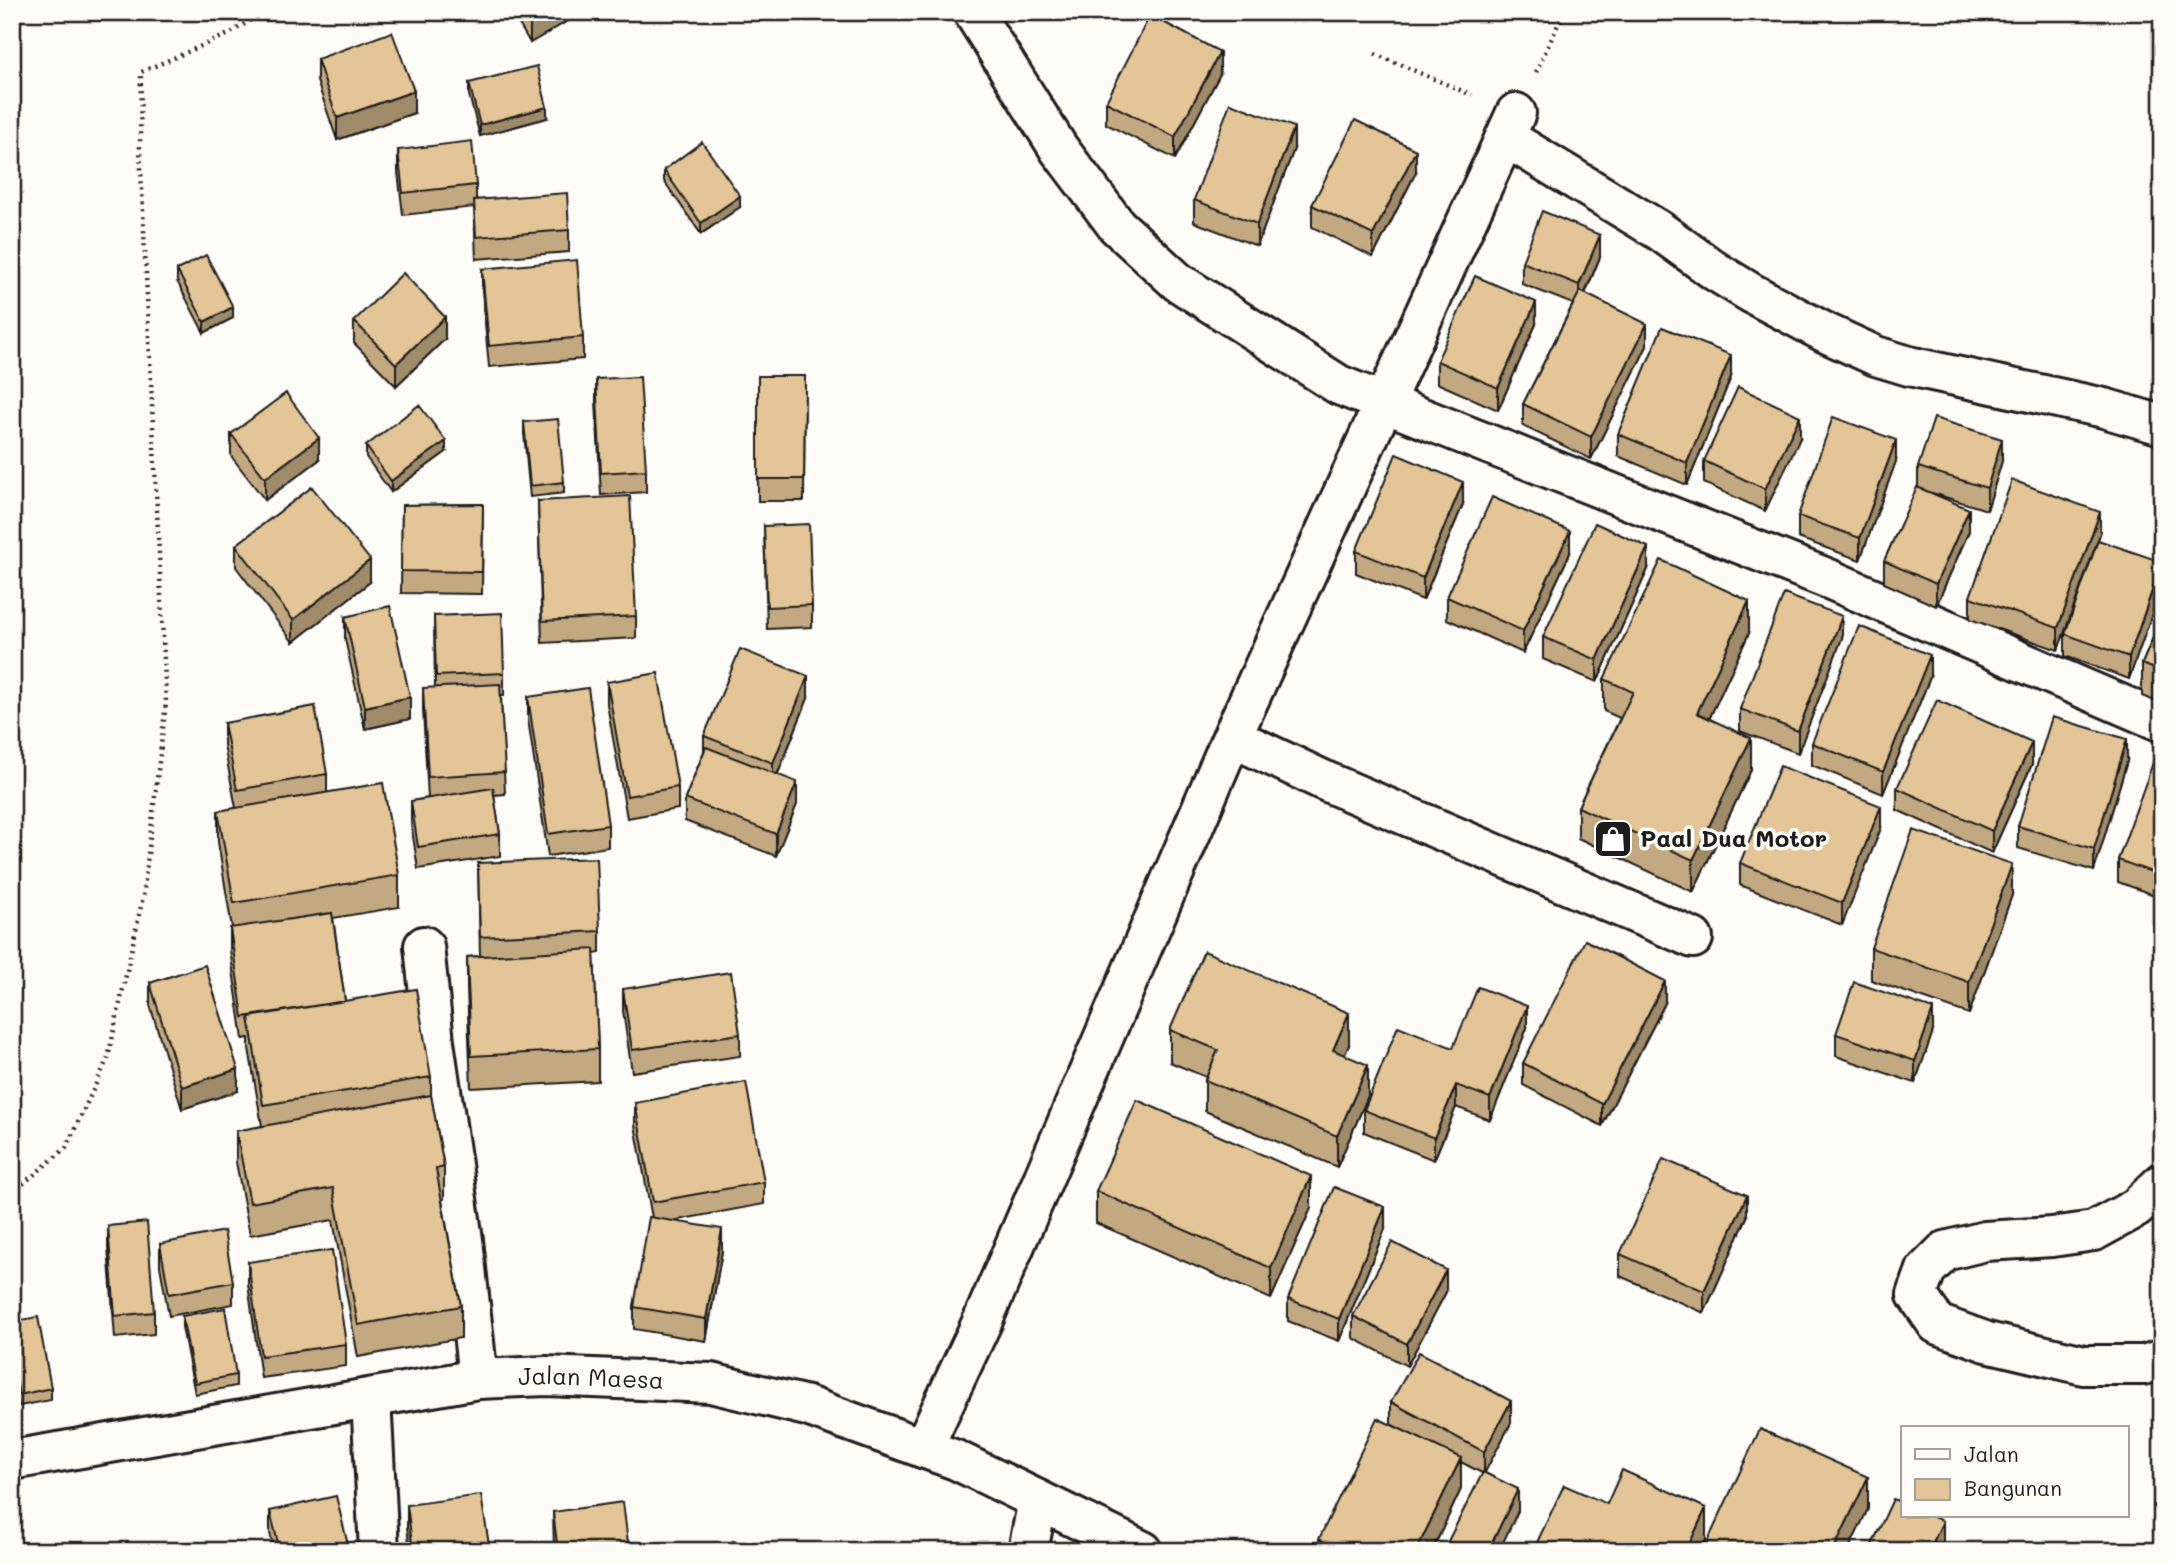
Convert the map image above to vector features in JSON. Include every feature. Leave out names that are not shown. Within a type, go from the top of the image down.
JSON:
[{"type":"street","points":[[973,12],[1059,149],[1117,226],[1178,282],[1339,385],[1829,579],[2162,722]]},
{"type":"street","points":[[923,1448],[983,1320],[1232,737],[1511,125],[1751,293],[1826,333],[1876,356],[1909,366],[2104,408],[2162,425]]},
{"type":"street","points":[[1232,737],[1325,782],[1693,938]]},
{"type":"street","points":[[424,946],[434,1042],[463,1240],[478,1379]]},
{"type":"street","points":[[2162,1183],[2136,1208],[2094,1231],[1985,1241],[1945,1251],[1926,1270],[1917,1295],[1937,1324],[1986,1342],[2084,1365],[2144,1365],[2162,1359]]},
{"type":"street","name":"Jalan Maesa","points":[[12,1460],[478,1379],[546,1376],[711,1383],[807,1406],[956,1460],[1143,1551]]},
{"type":"street","points":[[370,1398],[379,1551]]},
{"type":"street","points":[[1028,1551],[1038,1500]]},
{"type":"path","points":[[12,1193],[66,1148],[108,1058],[143,897],[166,703],[140,147],[141,72],[229,34],[263,12]]},
{"type":"path","points":[[1375,54],[1511,125],[1564,12]]},
{"type":"building","points":[[525,12],[544,12],[530,21]]},
{"type":"building","points":[[1150,15],[1220,52],[1175,137],[1106,102]]},
{"type":"building","points":[[392,32],[414,91],[337,118],[317,59]]},
{"type":"building","points":[[537,66],[547,107],[480,125],[469,83]]},
{"type":"building","points":[[1230,103],[1294,127],[1257,224],[1194,200]]},
{"type":"building","points":[[1355,120],[1416,150],[1373,235],[1312,205]]},
{"type":"building","points":[[472,141],[476,185],[403,193],[398,150]]},
{"type":"building","points":[[702,142],[740,196],[701,223],[664,170]]},
{"type":"building","points":[[567,193],[569,230],[476,237],[474,200]]},
{"type":"building","points":[[1542,211],[1600,235],[1579,285],[1522,262]]},
{"type":"building","points":[[206,255],[233,307],[204,322],[177,270]]},
{"type":"building","points":[[577,260],[583,337],[489,346],[482,269]]},
{"type":"building","points":[[403,273],[445,317],[396,364],[354,321]]},
{"type":"building","points":[[1475,276],[1536,302],[1498,388],[1437,361]]},
{"type":"building","points":[[1580,291],[1647,324],[1591,437],[1523,404]]},
{"type":"building","points":[[1662,327],[1731,355],[1687,463],[1618,434]]},
{"type":"building","points":[[758,376],[805,376],[804,479],[758,479]]},
{"type":"building","points":[[640,377],[646,470],[601,473],[596,379]]},
{"type":"building","points":[[1738,387],[1800,416],[1765,489],[1704,461]]},
{"type":"building","points":[[286,393],[319,438],[265,478],[231,434]]},
{"type":"building","points":[[419,405],[446,441],[391,481],[366,446]]},
{"type":"building","points":[[1833,417],[1896,440],[1860,538],[1798,516]]},
{"type":"building","points":[[1934,418],[2002,439],[1987,488],[1918,467]]},
{"type":"building","points":[[558,419],[564,482],[530,486],[524,422]]},
{"type":"building","points":[[1396,454],[1463,482],[1423,578],[1356,551]]},
{"type":"building","points":[[2012,480],[2100,512],[2058,628],[1970,597]]},
{"type":"building","points":[[312,487],[370,560],[293,620],[236,545]]},
{"type":"building","points":[[1917,487],[1969,509],[1936,584],[1884,561]]},
{"type":"building","points":[[630,496],[636,616],[542,621],[538,501]]},
{"type":"building","points":[[1492,497],[1570,531],[1523,631],[1447,597]]},
{"type":"building","points":[[483,504],[482,572],[401,571],[402,505]]},
{"type":"building","points":[[1595,523],[1648,547],[1597,660],[1543,637]]},
{"type":"building","points":[[809,524],[812,605],[767,607],[764,526]]},
{"type":"building","points":[[2098,540],[2162,562],[2129,657],[2065,634]]},
{"type":"building","points":[[1661,560],[1749,601],[1697,713],[1751,738],[1693,860],[1578,807],[1633,692],[1604,679]]},
{"type":"building","points":[[1784,594],[1842,616],[1798,731],[1740,709]]},
{"type":"building","points":[[390,606],[410,697],[365,707],[345,617]]},
{"type":"building","points":[[502,613],[504,673],[436,676],[434,616]]},
{"type":"building","points":[[2162,616],[2162,672],[2142,664]]},
{"type":"building","points":[[1859,626],[1930,655],[1883,772],[1812,743]]},
{"type":"building","points":[[740,649],[808,676],[773,763],[704,736]]},
{"type":"building","points":[[658,673],[678,787],[627,796],[607,682]]},
{"type":"building","points":[[500,684],[505,772],[428,777],[423,688]]},
{"type":"building","points":[[588,688],[608,825],[548,834],[528,697]]},
{"type":"building","points":[[1937,700],[2032,742],[1992,831],[1897,788]]},
{"type":"building","points":[[315,706],[327,774],[237,790],[224,723]]},
{"type":"building","points":[[2052,717],[2127,739],[2094,849],[2018,826]]},
{"type":"building","points":[[706,747],[797,782],[776,834],[685,799]]},
{"type":"building","points":[[2155,757],[2162,760],[2162,861],[2157,874],[2118,860]]},
{"type":"building","points":[[1780,766],[1881,806],[1842,903],[1740,863]]},
{"type":"building","points":[[383,783],[399,875],[234,903],[218,811]]},
{"type":"building","points":[[493,788],[500,834],[418,847],[411,801]]},
{"type":"building","points":[[1913,830],[2012,864],[1969,982],[1871,948]]},
{"type":"building","points":[[597,858],[600,931],[480,937],[478,863]]},
{"type":"building","points":[[332,913],[345,1001],[243,1017],[230,928]]},
{"type":"building","points":[[1585,940],[1665,981],[1602,1104],[1523,1063]]},
{"type":"building","points":[[594,949],[598,1049],[471,1056],[467,957]]},
{"type":"building","points":[[1204,951],[1349,1013],[1333,1050],[1368,1065],[1337,1136],[1205,1080],[1218,1050],[1170,1030]]},
{"type":"building","points":[[205,965],[238,1069],[182,1087],[150,983]]},
{"type":"building","points":[[731,972],[740,1034],[632,1050],[623,989]]},
{"type":"building","points":[[1854,982],[1933,1009],[1915,1061],[1836,1034]]},
{"type":"building","points":[[1478,987],[1527,1006],[1490,1098],[1456,1085],[1434,1138],[1364,1110],[1398,1026],[1453,1048]]},
{"type":"building","points":[[416,989],[431,1077],[263,1105],[249,1017]]},
{"type":"building","points":[[746,1082],[764,1182],[653,1202],[635,1103]]},
{"type":"building","points":[[431,1095],[444,1167],[436,1169],[461,1306],[358,1325],[333,1188],[250,1203],[236,1131]]},
{"type":"building","points":[[1137,1100],[1311,1176],[1271,1268],[1096,1191]]},
{"type":"building","points":[[1663,1159],[1747,1195],[1704,1291],[1620,1254]]},
{"type":"building","points":[[1334,1187],[1385,1207],[1339,1319],[1288,1299]]},
{"type":"building","points":[[649,1217],[722,1229],[706,1319],[634,1307]]},
{"type":"building","points":[[147,1222],[154,1312],[115,1316],[108,1226]]},
{"type":"building","points":[[224,1231],[233,1282],[169,1294],[160,1244]]},
{"type":"building","points":[[1392,1242],[1446,1270],[1407,1344],[1353,1316]]},
{"type":"building","points":[[332,1250],[346,1344],[261,1356],[248,1262]]},
{"type":"building","points":[[225,1308],[236,1375],[195,1383],[182,1316]]},
{"type":"building","points":[[38,1317],[51,1388],[19,1395],[12,1358],[12,1322]]},
{"type":"building","points":[[1419,1352],[1511,1401],[1484,1452],[1391,1402]]},
{"type":"building","points":[[1377,1418],[1461,1458],[1416,1551],[1343,1551],[1319,1539]]},
{"type":"building","points":[[1760,1429],[1868,1477],[1833,1551],[1703,1551]]},
{"type":"building","points":[[1622,1470],[1706,1508],[1686,1551],[1533,1551],[1564,1485],[1607,1504]]},
{"type":"building","points":[[1483,1472],[1518,1489],[1488,1551],[1443,1551]]},
{"type":"building","points":[[481,1495],[490,1551],[413,1551],[407,1505]]},
{"type":"building","points":[[336,1496],[349,1549],[280,1551],[270,1511]]},
{"type":"building","points":[[1893,1499],[1901,1502],[1901,1518],[1936,1518],[1943,1521],[1929,1551],[1869,1551]]},
{"type":"building","points":[[623,1502],[629,1551],[558,1551],[553,1512]]},
{"type":"building","points":[[733,1541],[767,1551],[730,1551]]},
{"type":"building","points":[[667,1543],[698,1551],[664,1551]]},
{"type":"place","name":"Paal Dua Motor","points":[[1613,839]]}]
